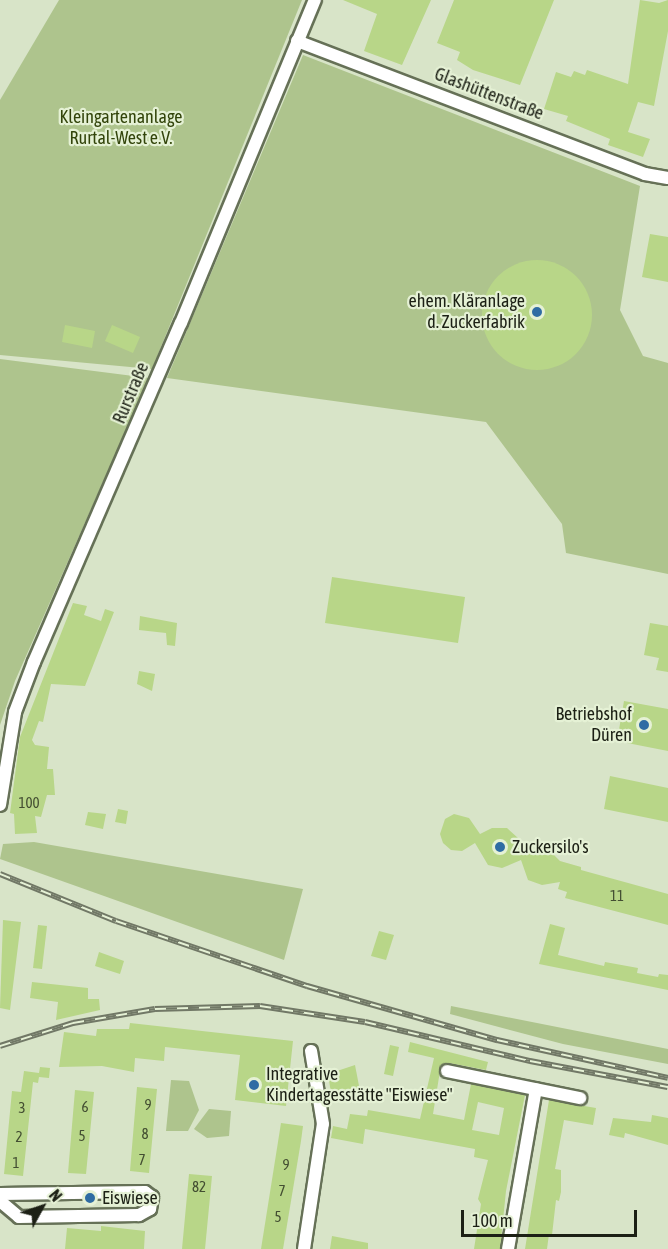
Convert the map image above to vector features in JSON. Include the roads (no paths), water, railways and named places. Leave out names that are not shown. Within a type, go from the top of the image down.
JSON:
[{"type":"street","name":"Rurstraße","points":[[0,805],[15,712],[34,662],[181,323],[315,0]]},
{"type":"street","name":"Glashüttenstraße","points":[[297,41],[645,174],[668,178]]},
{"type":"street","points":[[304,1249],[323,1124],[311,1051]]},
{"type":"street","points":[[447,1071],[580,1098]]},
{"type":"street","points":[[508,1249],[536,1089]]},
{"type":"street","points":[[0,1194],[145,1192],[152,1197],[150,1209],[128,1215],[19,1218],[0,1201]]},
{"type":"railway","points":[[0,874],[116,921],[307,986],[497,1040],[668,1078]]},
{"type":"railway","points":[[0,1046],[73,1023],[155,1009],[260,1006],[365,1022],[530,1061],[668,1087]]},
{"type":"place","name":"ehem. Kläranlage d. Zuckerfabrik","points":[[537,312]]},
{"type":"place","name":"Betriebshof Düren","points":[[644,725]]},
{"type":"place","name":"Zuckersilo's","points":[[500,847]]},
{"type":"place","name":"Integrative Kindertagesstätte \"Eiswiese\"","points":[[254,1085]]},
{"type":"place","name":"Eiswiese","points":[[90,1198]]},
{"type":"park label","name":"Kleingartenanlage Rurtal-West e.V.","points":[[121,128]]}]
